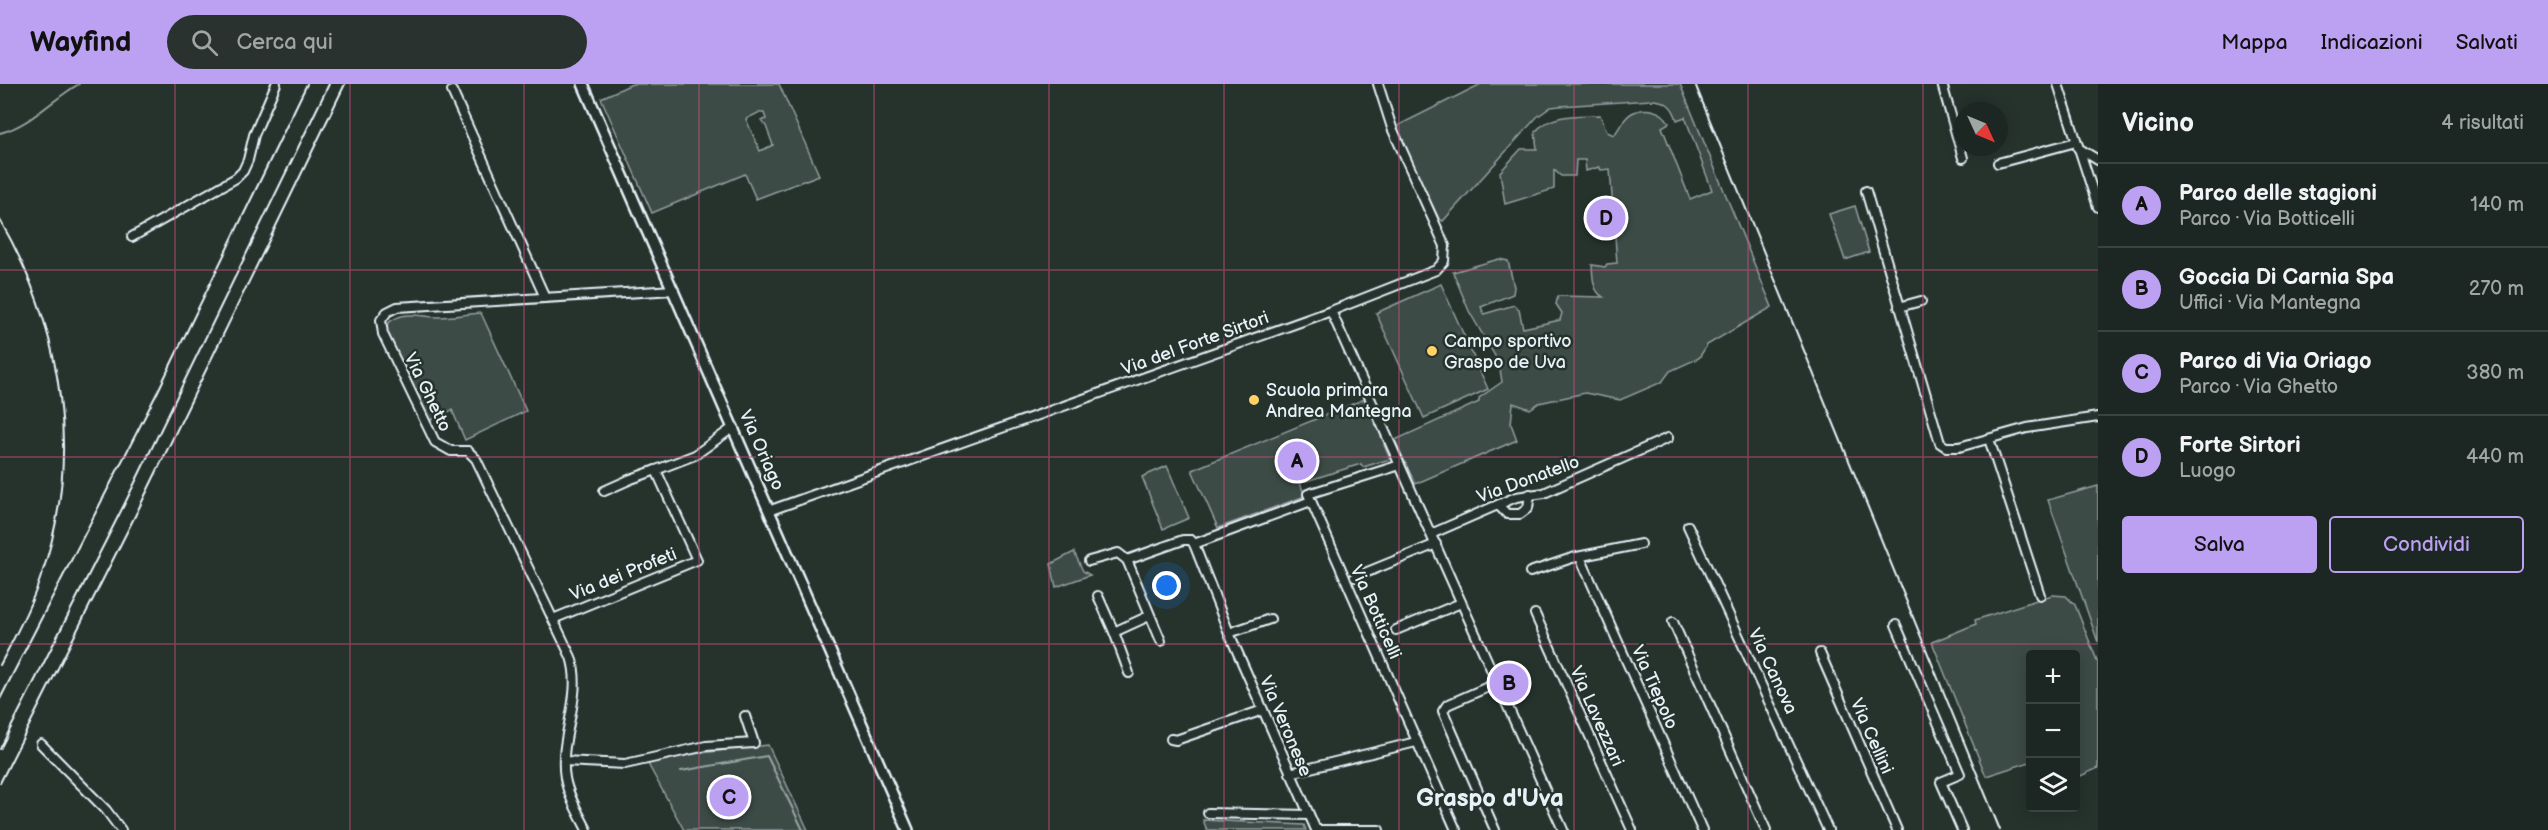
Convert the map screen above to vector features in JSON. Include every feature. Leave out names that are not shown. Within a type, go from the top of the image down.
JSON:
[{"type":"street","points":[[132,237],[236,178],[243,171],[254,135],[276,84]]},
{"type":"street","name":"Via Oriago","points":[[584,84],[771,510],[908,830]]},
{"type":"street","name":"Via del Forte Sirtori","points":[[771,510],[1433,272],[1440,267],[1446,257],[1445,246],[1392,128],[1378,84]]},
{"type":"street","points":[[1942,84],[1963,158]]},
{"type":"street","points":[[2058,84],[2098,207]]},
{"type":"street","points":[[452,91],[543,293],[543,298]]},
{"type":"street","points":[[1998,163],[2077,145],[2098,160]]},
{"type":"street","points":[[1866,191],[1940,443],[1950,448],[2027,428],[2098,417]]},
{"type":"street","name":"Via Ghetto","points":[[587,830],[565,780],[564,761],[575,678],[571,657],[476,459],[468,451],[451,452],[435,442],[384,333],[381,320],[387,312],[397,307],[674,290]]},
{"type":"street","points":[[1899,307],[1921,301]]},
{"type":"street","points":[[1331,310],[1563,830]]},
{"type":"street","points":[[604,491],[631,478],[695,455],[734,426]]},
{"type":"street","name":"Via Donatello","points":[[1431,534],[1516,497],[1544,493],[1668,438]]},
{"type":"street","points":[[1989,439],[2040,595]]},
{"type":"street","points":[[1127,560],[1183,540],[1191,540],[1194,544],[1311,501],[1308,494],[1400,465]]},
{"type":"street","name":"Via dei Profeti","points":[[553,619],[697,560],[656,470]]},
{"type":"street","points":[[1498,505],[1507,514],[1520,514],[1528,508],[1530,494]]},
{"type":"street","name":"Via Botticelli","points":[[1311,501],[1456,830]]},
{"type":"street","name":"Via Canova","points":[[1688,526],[1828,830]]},
{"type":"street","name":"Via Veronese","points":[[1194,544],[1229,633],[1316,830]]},
{"type":"street","points":[[1355,577],[1436,544]]},
{"type":"street","points":[[1530,572],[1580,557],[1641,544]]},
{"type":"street","points":[[1089,561],[1118,553],[1127,560],[1161,641]]},
{"type":"street","name":"Via Tiepolo","points":[[1580,557],[1702,830]]},
{"type":"street","points":[[1098,596],[1129,672]]},
{"type":"street","points":[[1396,630],[1461,603]]},
{"type":"street","name":"Via Lavezzari","points":[[1535,614],[1632,830]]},
{"type":"street","points":[[1114,632],[1149,616]]},
{"type":"street","points":[[1229,633],[1270,619]]},
{"type":"street","points":[[1673,622],[1766,830]]},
{"type":"street","points":[[1896,625],[1960,774],[1941,782],[1962,830]]},
{"type":"street","name":"Via Cellini","points":[[1820,653],[1897,830]]},
{"type":"street","points":[[1495,830],[1443,711],[1447,705],[1497,683]]},
{"type":"street","points":[[1171,740],[1263,710]]},
{"type":"street","points":[[564,761],[625,764],[706,746],[754,743],[745,716]]},
{"type":"street","points":[[1290,773],[1416,742]]},
{"type":"street","points":[[41,744],[100,804],[121,830]]},
{"type":"street","points":[[1208,813],[1309,815]]},
{"type":"street","points":[[1316,830],[1379,830]]},
{"type":"shaded area","points":[[632,84],[779,84],[819,175],[756,199],[745,174],[652,213],[601,98]],"holes":[[[758,113],[764,113],[766,119],[762,121],[773,145],[760,151],[746,119]]]},
{"type":"shaded area","points":[[1481,84],[1680,84],[1772,307],[1707,345],[1699,358],[1670,371],[1662,382],[1620,400],[1585,393],[1539,403],[1530,409],[1513,403],[1511,424],[1517,440],[1415,484],[1395,440],[1479,402],[1479,398],[1502,382],[1499,363],[1469,311],[1453,272],[1499,259],[1508,261],[1514,287],[1513,294],[1481,307],[1484,314],[1514,305],[1519,310],[1523,328],[1560,320],[1562,313],[1556,304],[1558,296],[1603,297],[1595,287],[1592,265],[1605,267],[1607,264],[1617,263],[1610,169],[1601,170],[1599,167],[1586,171],[1585,160],[1576,160],[1575,176],[1561,176],[1554,170],[1554,189],[1505,204],[1500,172],[1521,149],[1537,149],[1535,132],[1549,121],[1573,116],[1600,115],[1607,132],[1614,135],[1632,113],[1653,110],[1663,115],[1669,123],[1662,127],[1690,199],[1712,190],[1685,117],[1677,120],[1671,108],[1665,103],[1651,100],[1551,107],[1537,117],[1443,221],[1439,219],[1397,132],[1399,125]]},
{"type":"shaded area","points":[[1855,206],[1869,252],[1845,260],[1829,214]]},
{"type":"shaded area","name":"Campo sportivo Graspo de Uva","points":[[1441,284],[1488,389],[1424,418],[1376,313]]},
{"type":"shaded area","points":[[481,313],[526,411],[465,440],[452,410],[427,422],[386,335],[387,324],[405,315],[442,317]]},
{"type":"shaded area","points":[[1367,398],[1387,442],[1384,445],[1390,459],[1363,467],[1361,464],[1300,483],[1305,496],[1218,528],[1192,470]]},
{"type":"shaded area","points":[[1167,466],[1189,518],[1163,529],[1142,477]]},
{"type":"shaded area","points":[[2098,486],[2098,642],[2048,500]]},
{"type":"shaded area","points":[[1074,552],[1083,571],[1090,575],[1056,587],[1051,564]]},
{"type":"shaded area","points":[[2052,595],[2066,596],[2075,605],[2098,663],[2098,768],[2080,776],[2080,650],[2026,650],[2026,763],[1986,776],[1932,642],[1976,624],[1975,620]]},
{"type":"shaded area","points":[[768,745],[808,830],[684,830],[648,764],[668,757]]},
{"type":"shaded area","points":[[1203,820],[1304,825],[1306,830],[1207,830]]},
{"type":"waterway","points":[[0,133],[31,118],[79,84]]},
{"type":"waterway","points":[[681,771],[767,756],[803,830]]},
{"type":"railway","points":[[0,699],[157,393],[307,84]]},
{"type":"railway","points":[[0,749],[125,503],[329,84]]},
{"type":"railway","points":[[0,783],[137,512],[345,84]]},
{"type":"railway","points":[[1695,84],[2000,830]]},
{"type":"railway","points":[[0,220],[22,262],[39,306],[52,351],[60,397],[63,443],[61,490],[53,536],[35,593],[0,665]]},
{"type":"place","name":"Forte Sirtori","points":[[1606,218]]},
{"type":"place","name":"Campo sportivo Graspo de Uva","points":[[1432,351]]},
{"type":"place","name":"Scuola primara Andrea Mantegna","points":[[1254,400]]},
{"type":"place","name":"Parco delle stagioni","points":[[1297,461]]},
{"type":"place","name":"Goccia Di Carnia Spa","points":[[1509,683]]},
{"type":"place","name":"Parco di Via Oriago","points":[[729,797]]},
{"type":"district","name":"Graspo d'Uva","points":[[1490,798]]}]
